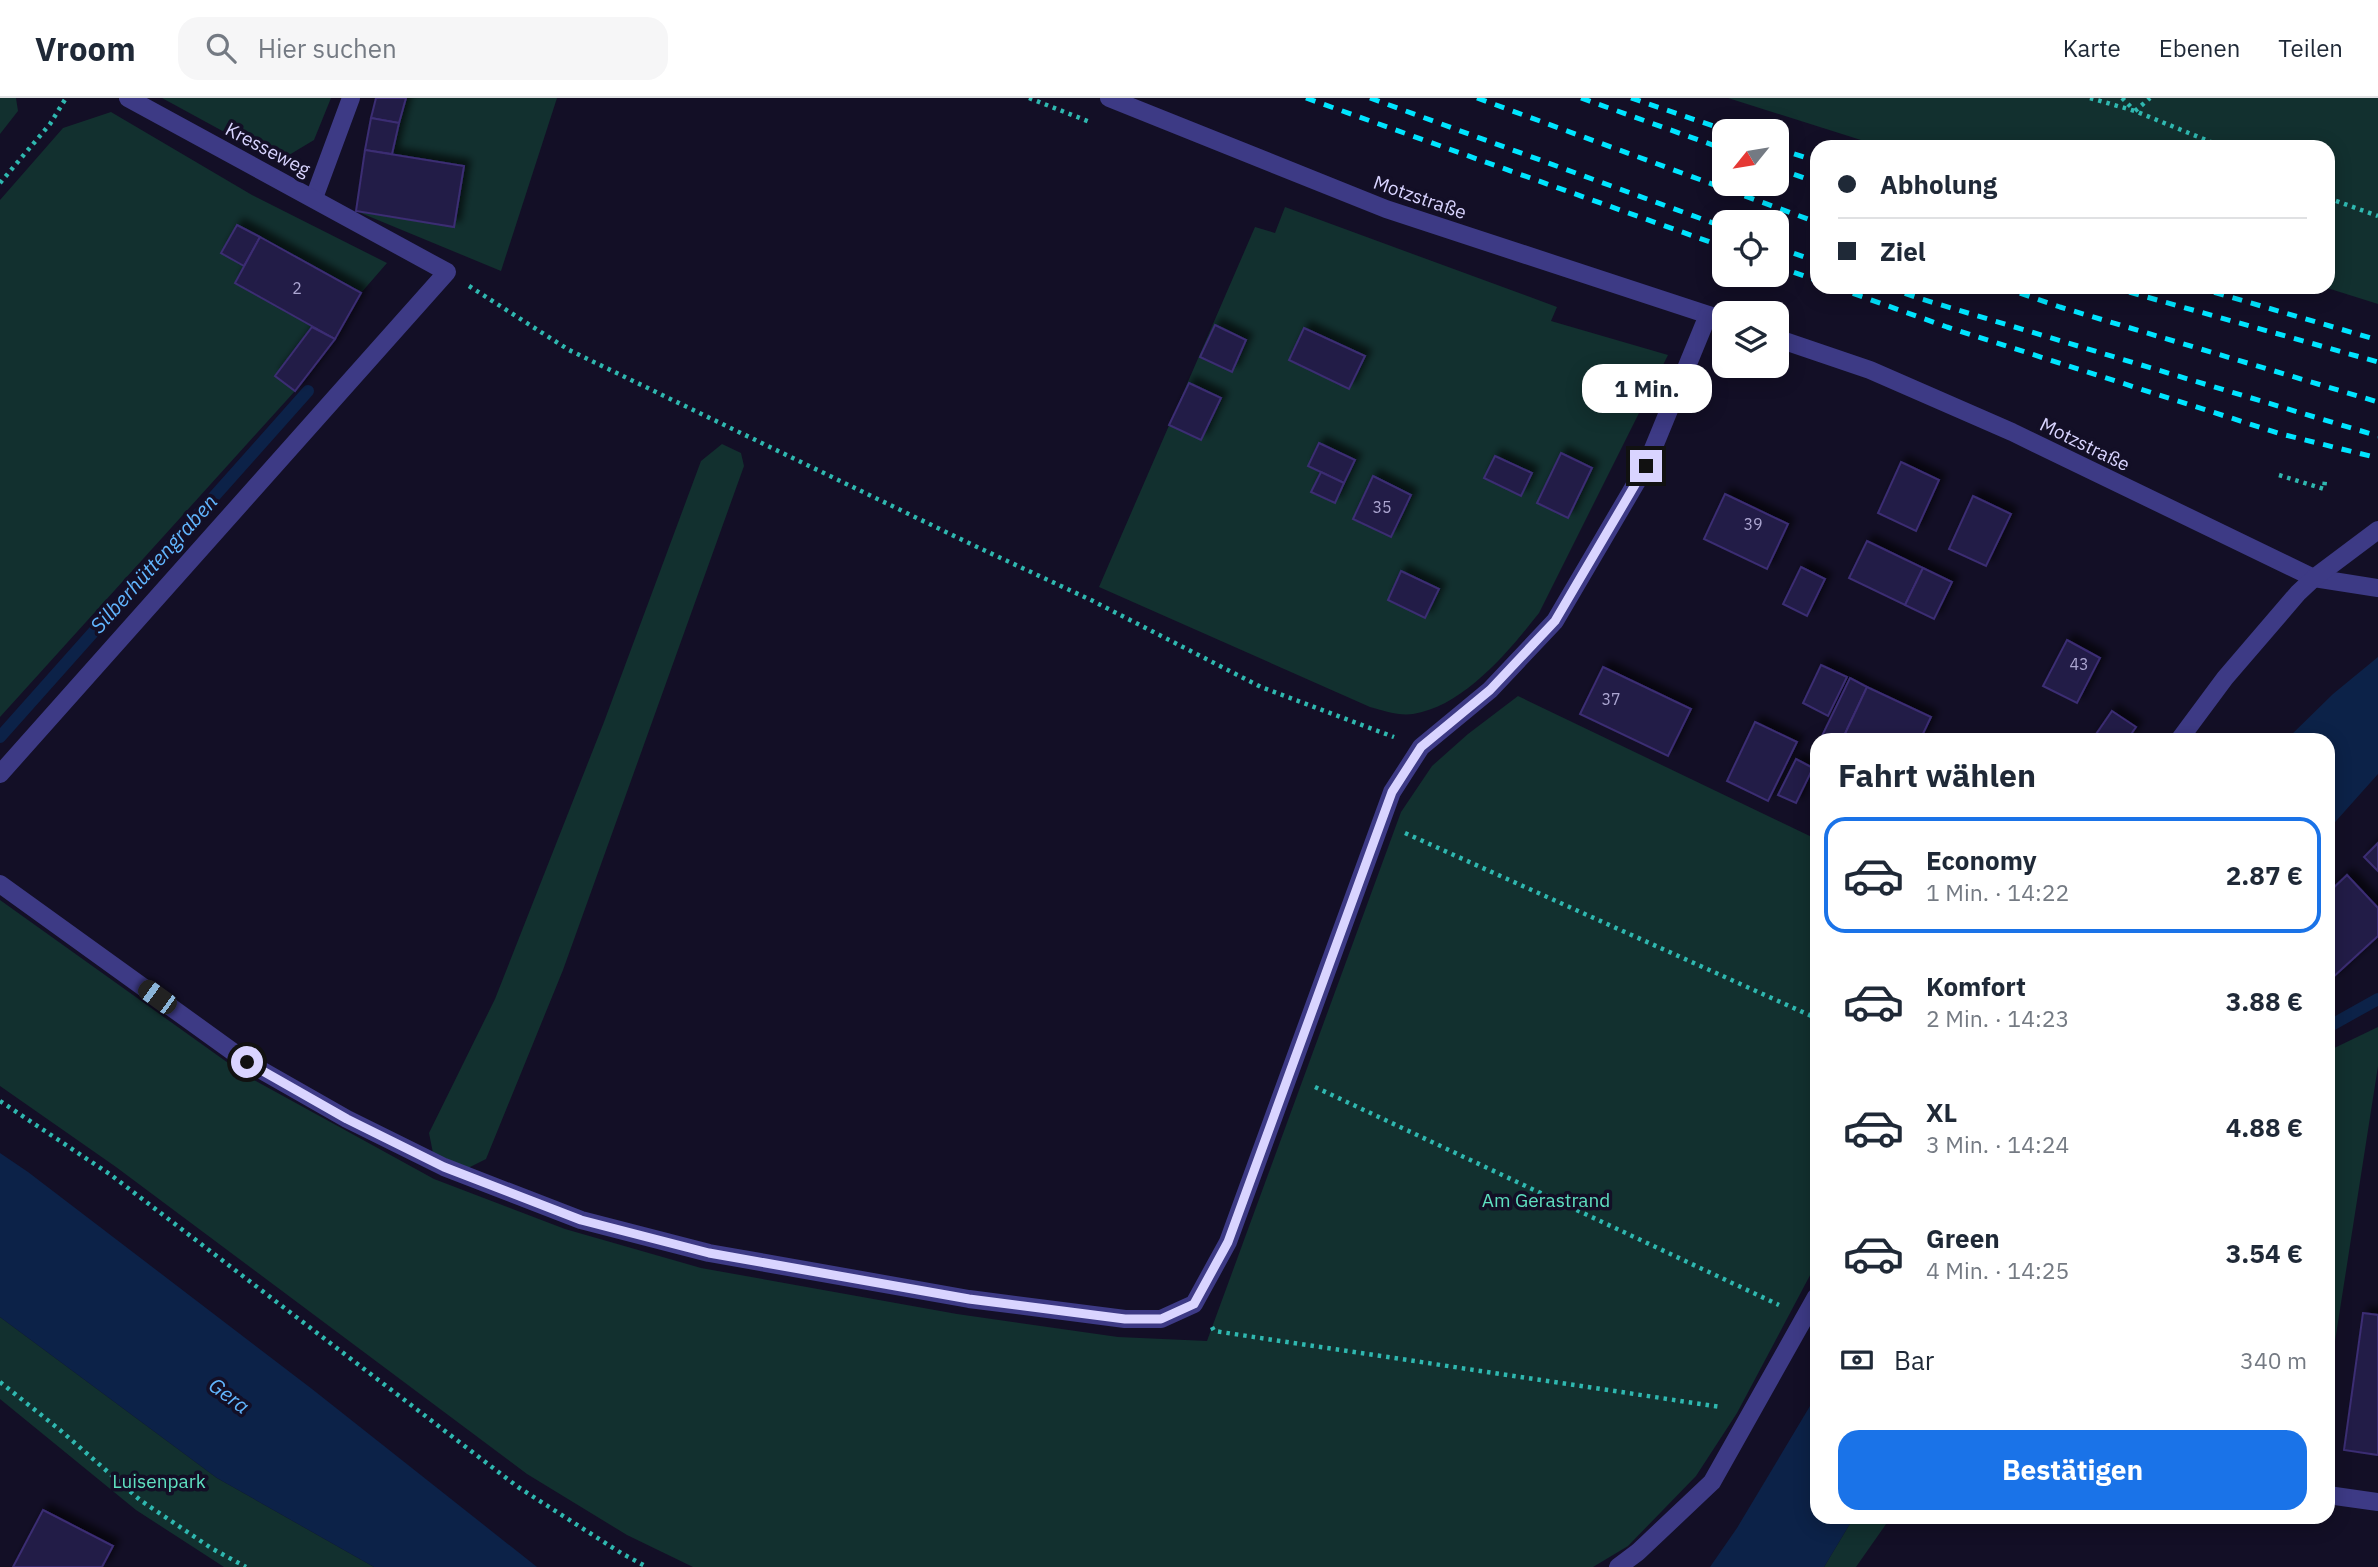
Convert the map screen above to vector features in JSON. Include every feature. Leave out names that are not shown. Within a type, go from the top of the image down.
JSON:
[{"type":"street","name":"Kresseweg","points":[[128,98],[447,272]]},
{"type":"street","name":"Kresseweg","points":[[314,198],[351,98]]},
{"type":"street","name":"Motzstraße","points":[[1109,98],[1386,209],[1712,316]]},
{"type":"street","points":[[0,774],[447,272]]},
{"type":"street","points":[[0,884],[235,1054],[269,1075],[347,1119],[444,1167],[581,1220],[709,1253],[969,1299],[1125,1319],[1161,1319],[1194,1304],[1228,1242],[1392,792],[1421,747],[1490,690],[1555,621],[1646,466],[1712,326]]},
{"type":"street","name":"Motzstraße","points":[[1789,342],[1870,370],[2000,427],[2314,578],[2376,587]]},
{"type":"street","points":[[2184,733],[2225,678],[2314,578],[2378,530]]},
{"type":"street","points":[[1618,1567],[1638,1552],[1712,1482],[1810,1308]]},
{"type":"street","points":[[2335,1496],[2378,1502]]},
{"type":"path","points":[[0,183],[50,124],[66,98]]},
{"type":"path","points":[[2090,98],[2135,111],[2206,140]]},
{"type":"path","points":[[2122,98],[2135,111]]},
{"type":"path","points":[[2135,111],[2150,98]]},
{"type":"path","points":[[2335,201],[2378,216]]},
{"type":"path","points":[[447,272],[569,350],[975,547],[1091,600],[1261,687],[1421,747]]},
{"type":"path","points":[[2279,475],[2324,489],[2325,480]]},
{"type":"path","points":[[1381,822],[1810,1015]]},
{"type":"path","points":[[1289,1074],[1805,1317]]},
{"type":"path","points":[[0,1101],[111,1175],[518,1487],[647,1567]]},
{"type":"path","points":[[1194,1304],[1214,1331],[1750,1413]]},
{"type":"path","points":[[0,1382],[140,1500],[211,1548],[246,1567]]},
{"type":"green space","points":[[0,98],[16,98],[18,111],[0,134]]},
{"type":"green space","points":[[162,98],[331,98],[314,140],[289,155],[250,146]]},
{"type":"green space","points":[[376,98],[557,98],[501,271],[356,211]]},
{"type":"green space","points":[[1728,98],[2378,98],[2378,304],[2335,290],[2335,140],[1861,140]]},
{"type":"green space","points":[[111,112],[252,195],[387,263],[361,293],[335,339],[295,391],[0,717],[0,200],[63,128]]},
{"type":"green space","points":[[1285,207],[1557,307],[1551,321],[1668,355],[1539,613],[1484,675],[1467,689],[1432,709],[1402,714],[1370,707],[1099,587],[1255,227],[1275,233]]},
{"type":"green space","points":[[722,444],[741,453],[744,466],[563,970],[486,1159],[468,1168],[433,1153],[429,1133],[495,999],[604,722],[701,461]]},
{"type":"green space","name":"Am Gerastrand","points":[[1518,696],[1810,836],[1810,1275],[1737,1413],[1696,1476],[1628,1546],[1593,1567],[693,1567],[627,1535],[527,1474],[116,1167],[0,1086],[0,900],[245,1075],[434,1179],[565,1229],[701,1268],[957,1314],[1118,1337],[1207,1341],[1401,812],[1432,766]]},
{"type":"green space","points":[[2378,1027],[2378,1066],[2335,1341],[2335,1048]]},
{"type":"green space","name":"Luisenpark","points":[[0,1317],[217,1478],[374,1567],[224,1567],[136,1510],[0,1399]]},
{"type":"green space","points":[[1850,1524],[1886,1524],[1856,1567],[1824,1567]]},
{"type":"water","points":[[2378,657],[2378,774],[2335,822],[2335,733],[2293,733],[2333,694]]},
{"type":"water","name":"Gera","points":[[0,1153],[312,1389],[537,1567],[374,1567],[217,1478],[0,1317]]},
{"type":"water","points":[[1810,1406],[1810,1524],[1850,1524],[1824,1567],[1710,1567],[1737,1528]]},
{"type":"building","points":[[376,98],[406,98],[399,123],[371,118]]},
{"type":"building","points":[[371,118],[399,123],[392,154],[365,150]]},
{"type":"building","points":[[365,150],[464,166],[454,227],[356,211]]},
{"type":"building","points":[[237,225],[260,237],[244,266],[221,253]]},
{"type":"building","points":[[260,237],[361,293],[335,339],[235,283]]},
{"type":"building","points":[[1215,325],[1246,340],[1232,372],[1200,357]]},
{"type":"building","points":[[312,327],[335,339],[295,391],[275,376]]},
{"type":"building","points":[[1304,328],[1365,356],[1349,389],[1289,360]]},
{"type":"building","points":[[1189,383],[1221,398],[1201,440],[1169,425]]},
{"type":"building","points":[[1319,443],[1355,460],[1344,483],[1308,466]]},
{"type":"building","points":[[1561,453],[1592,468],[1568,518],[1537,503]]},
{"type":"building","points":[[1495,456],[1532,473],[1521,496],[1484,478]]},
{"type":"building","points":[[1901,462],[1939,480],[1916,531],[1878,513]]},
{"type":"building","points":[[1321,472],[1344,483],[1335,503],[1311,492]]},
{"type":"building","points":[[1373,476],[1411,495],[1391,537],[1353,519]]},
{"type":"building","points":[[1725,494],[1788,524],[1767,569],[1704,539]]},
{"type":"building","points":[[1973,496],[2011,514],[1986,566],[1949,549]]},
{"type":"building","points":[[1867,541],[1923,568],[1905,605],[1849,578]]},
{"type":"building","points":[[1801,567],[1825,579],[1807,616],[1783,604]]},
{"type":"building","points":[[1923,568],[1952,582],[1934,619],[1905,605]]},
{"type":"building","points":[[1401,571],[1439,589],[1425,618],[1388,600]]},
{"type":"building","points":[[2067,640],[2100,658],[2077,703],[2043,686]]},
{"type":"building","points":[[1821,665],[1847,677],[1828,716],[1803,703]]},
{"type":"building","points":[[1603,667],[1691,709],[1668,756],[1580,714]]},
{"type":"building","points":[[1850,678],[1867,687],[1845,733],[1823,733]]},
{"type":"building","points":[[1867,687],[1931,717],[1923,733],[1845,733]]},
{"type":"building","points":[[2112,711],[2136,727],[2132,733],[2097,733]]},
{"type":"building","points":[[1755,722],[1797,742],[1768,801],[1727,781]]},
{"type":"building","points":[[1796,759],[1810,766],[1810,774],[1796,803],[1778,795]]},
{"type":"building","points":[[2378,843],[2378,871],[2364,857]]},
{"type":"building","points":[[2347,875],[2378,908],[2378,936],[2335,975],[2335,886]]},
{"type":"building","points":[[2363,1313],[2378,1315],[2378,1455],[2344,1450]]},
{"type":"building","points":[[43,1510],[113,1546],[102,1567],[13,1567]]},
{"type":"waterway","name":"Silberhüttengraben","points":[[0,737],[308,391]]},
{"type":"waterway","points":[[2335,1023],[2378,999]]},
{"type":"railway","points":[[1306,98],[1712,243]]},
{"type":"railway","points":[[1370,98],[1712,223]]},
{"type":"railway","points":[[1477,98],[1810,220]]},
{"type":"railway","points":[[1581,98],[1712,145]]},
{"type":"railway","points":[[1631,98],[1712,126]]},
{"type":"railway","points":[[1789,152],[1810,159]]},
{"type":"railway","points":[[1789,173],[1810,180]]},
{"type":"railway","points":[[1789,252],[1810,259]]},
{"type":"railway","points":[[1789,271],[1810,278]]},
{"type":"railway","points":[[1855,294],[1947,327],[2281,434],[2378,458]]},
{"type":"railway","points":[[1907,294],[2378,436]]},
{"type":"railway","points":[[2022,294],[2378,402]]},
{"type":"railway","points":[[2136,294],[2378,362]]},
{"type":"railway","points":[[2220,294],[2378,340]]},
{"type":"route","points":[[247,1062],[347,1119],[444,1167],[581,1220],[709,1253],[969,1299],[1125,1319],[1161,1319],[1194,1304],[1228,1242],[1392,792],[1421,747],[1490,690],[1555,621],[1646,466]]}]
